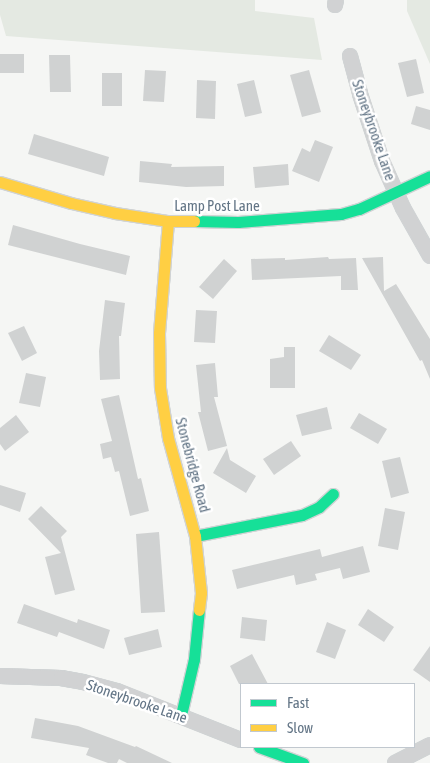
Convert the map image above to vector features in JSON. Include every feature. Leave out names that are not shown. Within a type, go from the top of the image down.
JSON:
[{"type":"street","name":"Stoneybrooke Lane","points":[[350,56],[370,127],[396,191],[430,256]]},
{"type":"street","name":"Lamp Post Lane","points":[[0,182],[71,203],[115,213],[168,221],[238,222],[314,218],[359,209],[430,176]]},
{"type":"street","name":"Stonebridge Road","points":[[168,221],[159,332],[160,388],[168,438],[196,536],[201,593],[199,632],[180,715]]},
{"type":"street","points":[[196,536],[302,515],[319,506],[332,494]]},
{"type":"street","name":"Stoneybrooke Lane","points":[[0,676],[61,678],[117,691],[240,740]]},
{"type":"street","points":[[395,763],[430,745]]},
{"type":"street","points":[[262,748],[303,763]]},
{"type":"shaded area","points":[[0,0],[255,0],[255,11],[314,18],[322,60],[6,36],[0,15]]},
{"type":"shaded area","points":[[407,0],[430,0],[430,64],[407,11]]},
{"type":"building","points":[[0,54],[24,54],[24,73],[0,73]]},
{"type":"building","points":[[49,55],[70,55],[71,92],[50,92]]},
{"type":"building","points":[[416,59],[424,93],[407,97],[398,63]]},
{"type":"building","points":[[145,70],[166,71],[164,102],[143,101]]},
{"type":"building","points":[[309,70],[321,112],[302,117],[290,75]]},
{"type":"building","points":[[102,73],[122,73],[122,106],[102,106]]},
{"type":"building","points":[[197,80],[216,81],[215,119],[196,118]]},
{"type":"building","points":[[254,80],[262,113],[245,117],[237,84]]},
{"type":"building","points":[[416,106],[430,110],[430,130],[411,124]]},
{"type":"building","points":[[34,134],[109,157],[104,176],[28,154]]},
{"type":"building","points":[[315,140],[333,147],[319,182],[292,171],[302,148],[310,152]]},
{"type":"building","points":[[140,161],[172,164],[171,167],[224,166],[224,186],[186,187],[139,182]]},
{"type":"building","points":[[288,164],[289,185],[255,188],[253,167]]},
{"type":"building","points":[[13,225],[130,256],[126,275],[8,245]]},
{"type":"building","points":[[328,257],[329,259],[356,258],[358,290],[341,290],[341,276],[252,280],[251,259],[285,258],[285,260]]},
{"type":"building","points":[[383,257],[384,291],[396,284],[430,339],[430,379],[422,360],[420,361],[362,258]]},
{"type":"building","points":[[224,259],[237,271],[213,299],[199,287]]},
{"type":"building","points":[[105,300],[125,303],[121,336],[119,336],[120,379],[100,380],[99,351]]},
{"type":"building","points":[[196,310],[217,311],[215,343],[194,342]]},
{"type":"building","points":[[24,326],[37,353],[22,361],[8,333]]},
{"type":"building","points":[[329,335],[361,355],[351,370],[319,351]]},
{"type":"building","points":[[284,347],[295,347],[295,388],[270,388],[270,359],[284,357]]},
{"type":"building","points":[[215,363],[218,397],[214,397],[227,446],[208,451],[198,412],[201,412],[196,365]]},
{"type":"building","points":[[26,373],[46,377],[40,407],[19,403]]},
{"type":"building","points":[[119,395],[138,479],[141,478],[149,511],[130,516],[119,471],[115,472],[111,457],[103,459],[100,444],[112,441],[101,399]]},
{"type":"building","points":[[327,407],[332,429],[302,436],[296,415]]},
{"type":"building","points":[[359,413],[387,429],[378,444],[350,428]]},
{"type":"building","points":[[16,415],[29,432],[5,451],[0,444],[0,428]]},
{"type":"building","points":[[291,441],[301,456],[274,475],[263,459]]},
{"type":"building","points":[[227,448],[230,460],[256,476],[246,493],[213,473]]},
{"type":"building","points":[[400,457],[409,493],[391,498],[382,461]]},
{"type":"building","points":[[0,485],[26,493],[20,512],[0,505]]},
{"type":"building","points":[[41,506],[67,531],[61,537],[75,590],[55,595],[45,557],[61,553],[28,519]]},
{"type":"building","points":[[385,508],[405,512],[398,550],[378,546]]},
{"type":"building","points":[[159,532],[165,612],[141,613],[136,534]]},
{"type":"building","points":[[363,546],[370,572],[343,579],[340,568],[315,574],[317,580],[296,585],[294,575],[237,589],[232,570],[320,549],[322,557]]},
{"type":"building","points":[[24,604],[77,623],[78,619],[110,630],[104,649],[59,632],[57,637],[17,623]]},
{"type":"building","points":[[368,609],[394,627],[384,642],[358,625]]},
{"type":"building","points":[[242,617],[267,620],[265,641],[240,638]]},
{"type":"building","points":[[327,622],[346,630],[335,659],[316,652]]},
{"type":"building","points":[[158,629],[162,647],[129,655],[124,638]]},
{"type":"building","points":[[430,646],[430,682],[413,670]]},
{"type":"building","points":[[252,654],[267,683],[239,684],[230,666]]},
{"type":"building","points":[[35,718],[78,726],[136,746],[172,763],[127,763],[119,759],[117,763],[108,763],[86,755],[89,748],[31,738]]},
{"type":"traffic: fast","points":[[194,221],[238,222],[341,214],[359,209],[430,176]]},
{"type":"traffic: fast","points":[[195,536],[302,515],[319,507],[333,494]]},
{"type":"traffic: fast","points":[[181,715],[194,659],[199,610]]},
{"type":"traffic: fast","points":[[262,748],[303,763]]},
{"type":"traffic: slow","points":[[0,182],[71,203],[115,213],[168,221],[194,221]]},
{"type":"traffic: slow","points":[[168,221],[159,333],[160,388],[168,438],[195,536],[201,593],[199,610]]}]
